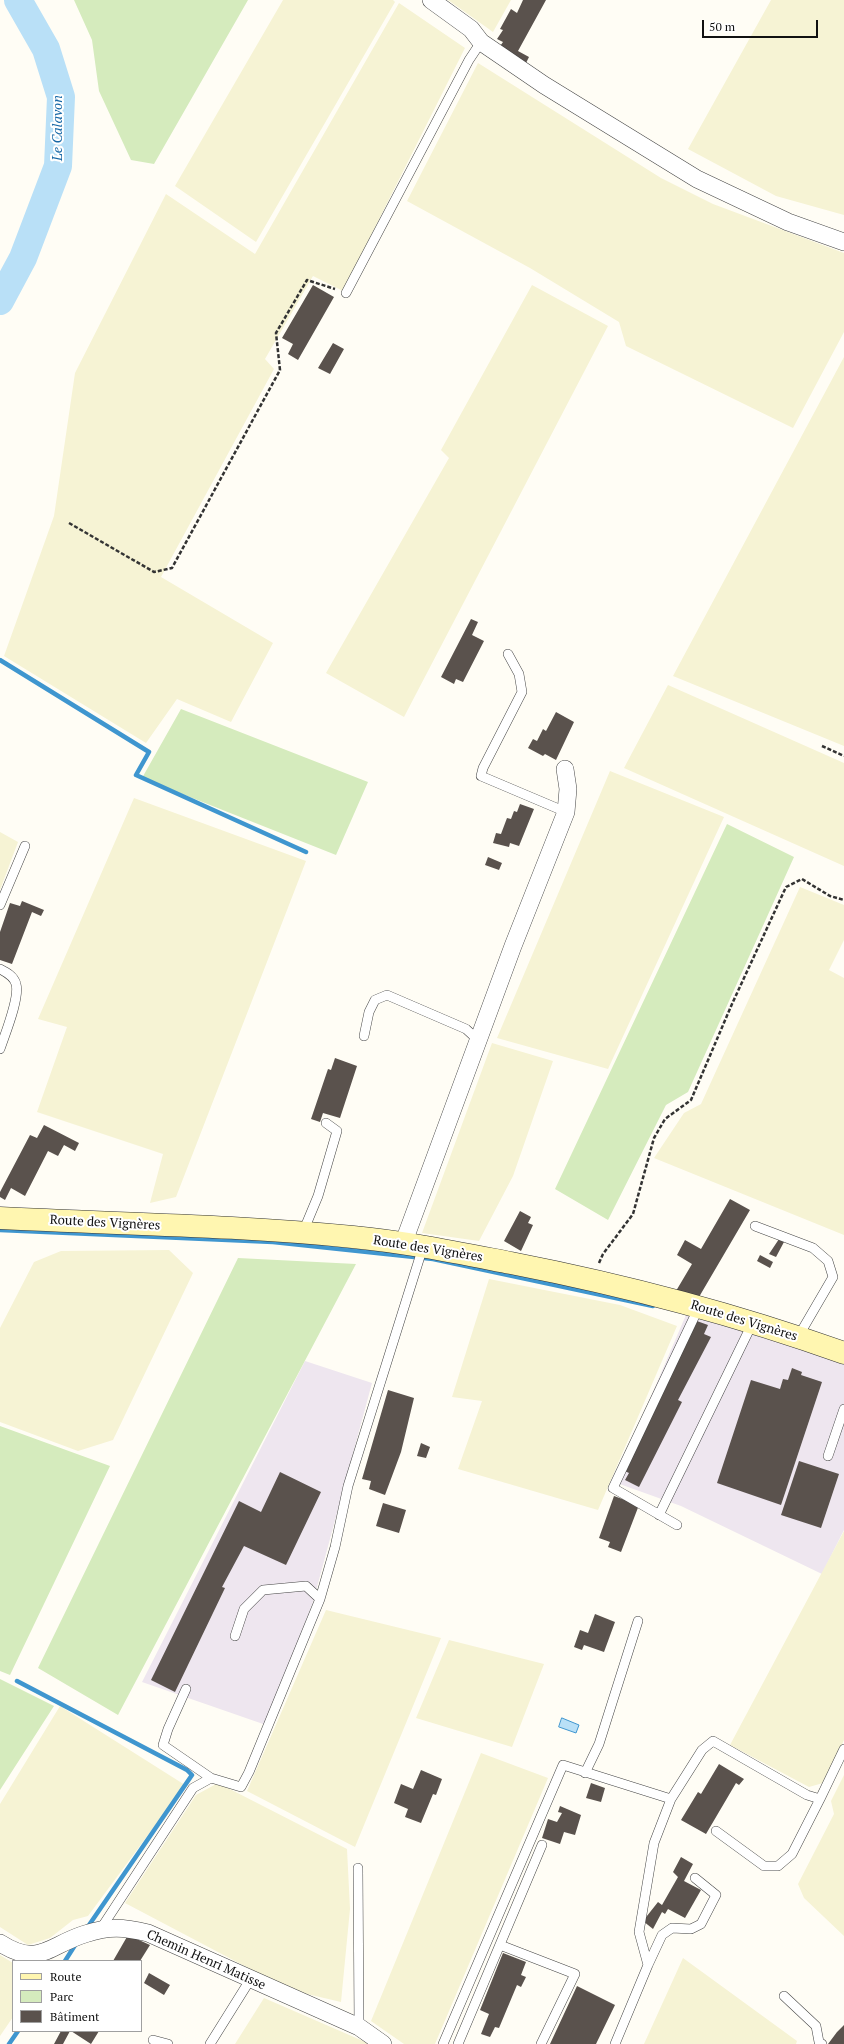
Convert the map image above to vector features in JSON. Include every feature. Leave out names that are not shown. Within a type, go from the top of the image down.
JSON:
[{"type":"street","points":[[432,0],[471,29],[481,42],[544,85],[697,179],[788,222],[844,242]]},
{"type":"street","points":[[413,1246],[478,1040],[566,812],[568,789],[565,768]]},
{"type":"street","name":"Route des Vignères","points":[[0,1218],[303,1233],[356,1237],[413,1246],[593,1279],[753,1322],[844,1353]]},
{"type":"street","name":"Chemin Henri Matisse","points":[[0,1943],[23,1954],[39,1955],[52,1950],[68,1940],[100,1930],[123,1927],[148,1933],[250,1980],[359,2027],[383,2044]]},
{"type":"lane","points":[[346,293],[469,60],[481,42]]},
{"type":"lane","points":[[508,654],[519,674],[522,692],[481,776],[566,812]]},
{"type":"lane","points":[[0,905],[25,846]]},
{"type":"lane","points":[[0,969],[9,974],[16,983],[16,995],[0,1049]]},
{"type":"lane","points":[[364,1036],[369,1012],[375,1000],[387,995],[466,1029],[478,1040]]},
{"type":"lane","points":[[303,1233],[318,1196],[337,1131],[326,1123]]},
{"type":"lane","points":[[755,1226],[813,1248],[828,1261],[833,1277],[798,1337]]},
{"type":"lane","points":[[186,1689],[163,1745],[211,1778],[241,1787],[249,1772],[320,1599],[335,1547],[348,1486],[413,1246]]},
{"type":"lane","points":[[677,1525],[613,1488],[699,1307]]},
{"type":"lane","points":[[659,1515],[753,1322]]},
{"type":"lane","points":[[828,1456],[844,1409]]},
{"type":"lane","points":[[235,1636],[244,1609],[263,1590],[306,1586],[320,1599]]},
{"type":"lane","points":[[586,1773],[599,1744],[638,1622]]},
{"type":"lane","points":[[648,1965],[639,1932],[654,1843],[671,1799],[702,1750],[713,1742],[808,1796],[820,1799]]},
{"type":"lane","points":[[716,1831],[764,1866],[778,1866],[792,1854],[844,1750]]},
{"type":"lane","points":[[443,2044],[563,1765],[671,1799]]},
{"type":"lane","points":[[100,1930],[193,1788],[211,1778]]},
{"type":"lane","points":[[458,2044],[542,1845]]},
{"type":"lane","points":[[358,1868],[359,2027]]},
{"type":"lane","points":[[615,2044],[648,1965],[662,1936],[672,1928],[691,1929],[701,1924],[716,1896],[695,1878]]},
{"type":"lane","points":[[500,1945],[575,1974],[540,2044]]},
{"type":"lane","points":[[210,2044],[250,1980]]},
{"type":"lane","points":[[784,1996],[816,2026],[819,2042],[822,2044]]},
{"type":"lane","points":[[153,2040],[168,2044]]},
{"type":"path","points":[[69,523],[154,572],[172,568],[280,370],[276,334],[306,280],[346,293]]},
{"type":"path","points":[[822,746],[844,756]]},
{"type":"path","points":[[593,1279],[603,1254],[633,1214],[654,1138],[665,1119],[691,1100],[732,1004],[786,887],[802,879],[830,896],[844,900]]},
{"type":"shaded area","points":[[283,0],[393,0],[395,2],[256,242],[175,186]]},
{"type":"shaded area","points":[[448,0],[511,0],[493,32]]},
{"type":"shaded area","points":[[771,0],[844,0],[844,215],[776,196],[688,149]]},
{"type":"shaded area","points":[[399,3],[465,48],[343,291],[313,276],[265,359],[274,369],[161,577],[273,643],[231,722],[177,699],[146,743],[4,656],[54,516],[75,373],[166,194],[255,254]]},
{"type":"shaded area","points":[[478,63],[661,178],[713,204],[844,253],[844,332],[793,428],[626,346],[619,322],[530,268],[407,201]]},
{"type":"shaded area","points":[[532,285],[608,326],[404,717],[326,673],[449,458],[441,450]]},
{"type":"shaded area","points":[[844,357],[844,746],[673,676]]},
{"type":"shaded area","points":[[668,685],[844,763],[844,866],[624,768]]},
{"type":"shaded area","points":[[610,771],[724,817],[608,1069],[497,1038]]},
{"type":"shaded area","points":[[134,798],[306,861],[176,1197],[150,1203],[163,1154],[37,1112],[67,1027],[38,1019]]},
{"type":"shaded area","points":[[0,832],[18,842],[0,890]]},
{"type":"shaded area","points":[[800,887],[844,905],[844,940],[829,970],[844,978],[844,1235],[654,1158],[684,1113],[701,1104]]},
{"type":"shaded area","points":[[492,1043],[553,1061],[513,1176],[479,1241],[422,1233]]},
{"type":"shaded area","points":[[169,1250],[193,1273],[113,1440],[78,1451],[0,1422],[0,1328],[34,1262],[61,1251]]},
{"type":"shaded area","points":[[489,1279],[620,1305],[677,1326],[598,1510],[458,1469],[482,1401],[452,1397]]},
{"type":"shaded area","points":[[689,1308],[844,1361],[844,1530],[822,1574],[681,1506],[614,1482]]},
{"type":"shaded area","points":[[305,1361],[372,1383],[313,1602],[266,1725],[142,1682]]},
{"type":"shaded area","points":[[844,1531],[844,1740],[823,1783],[809,1787],[730,1745]]},
{"type":"shaded area","points":[[326,1610],[441,1638],[355,1847],[247,1791]]},
{"type":"shaded area","points":[[449,1640],[544,1664],[512,1747],[416,1718]]},
{"type":"shaded area","points":[[60,1706],[185,1785],[88,1916],[73,1920],[50,1938],[28,1945],[0,1927],[0,1804]]},
{"type":"shaded area","points":[[481,1753],[548,1778],[435,2044],[404,2044],[371,2021]]},
{"type":"shaded area","points":[[844,1775],[844,1936],[804,1898],[798,1884],[834,1814],[831,1801]]},
{"type":"shaded area","points":[[218,1783],[347,1849],[350,1909],[341,2002],[290,1990],[125,1903],[196,1795]]},
{"type":"shaded area","points":[[0,1955],[12,1962],[12,2018],[0,2036]]},
{"type":"shaded area","points":[[683,1958],[797,2041],[796,2044],[644,2044]]},
{"type":"shaded area","points":[[264,1998],[370,2044],[235,2044]]},
{"type":"green space","points":[[74,0],[248,0],[154,164],[131,160],[99,91],[92,40]]},
{"type":"green space","points":[[181,709],[368,782],[336,855],[142,778]]},
{"type":"green space","points":[[727,824],[794,857],[688,1092],[666,1105],[608,1220],[555,1189]]},
{"type":"green space","points":[[238,1258],[356,1264],[118,1715],[38,1668]]},
{"type":"green space","points":[[0,1426],[110,1466],[10,1675],[0,1671]]},
{"type":"green space","points":[[0,1679],[54,1706],[0,1790]]},
{"type":"water","points":[[562,1718],[579,1725],[576,1733],[559,1727]]},
{"type":"building","points":[[523,0],[546,0],[518,51],[529,57],[525,65],[498,49],[503,42],[497,39],[503,30],[500,29],[511,9],[517,13]]},
{"type":"building","points":[[313,285],[334,297],[298,360],[288,354],[293,344],[282,338]]},
{"type":"building","points":[[333,343],[344,349],[330,374],[318,368]]},
{"type":"building","points":[[471,619],[478,622],[472,635],[484,641],[463,682],[456,679],[454,684],[441,677]]},
{"type":"building","points":[[556,712],[574,722],[556,760],[545,754],[543,756],[528,748],[533,739],[537,741],[543,729],[546,731]]},
{"type":"building","points":[[520,804],[534,809],[519,846],[510,843],[509,847],[493,843],[496,833],[501,834],[507,818],[511,819],[514,811],[517,812]]},
{"type":"building","points":[[488,857],[502,863],[499,870],[485,865]]},
{"type":"building","points":[[22,901],[44,910],[41,916],[32,912],[12,964],[0,960],[0,932],[10,903],[20,906]]},
{"type":"building","points":[[335,1058],[357,1066],[340,1118],[323,1113],[320,1122],[311,1119],[328,1069],[331,1070]]},
{"type":"building","points":[[44,1125],[79,1143],[75,1151],[64,1145],[58,1156],[48,1151],[25,1196],[11,1188],[5,1200],[0,1197],[0,1192],[30,1135],[37,1138]]},
{"type":"building","points":[[730,1199],[750,1210],[699,1297],[676,1291],[692,1264],[677,1255],[685,1240],[701,1249]]},
{"type":"building","points":[[520,1211],[531,1217],[528,1223],[533,1225],[521,1251],[504,1241]]},
{"type":"building","points":[[779,1239],[784,1242],[776,1257],[769,1254]]},
{"type":"building","points":[[760,1255],[773,1262],[770,1268],[757,1261]]},
{"type":"building","points":[[694,1320],[708,1325],[704,1334],[711,1337],[678,1400],[682,1402],[639,1487],[625,1480],[629,1473],[618,1468]]},
{"type":"building","points":[[792,1368],[802,1372],[801,1375],[822,1382],[781,1505],[717,1483],[751,1380],[780,1389],[783,1379],[788,1380]]},
{"type":"building","points":[[388,1390],[414,1398],[401,1452],[385,1495],[369,1489],[371,1481],[362,1479]]},
{"type":"building","points":[[421,1443],[430,1447],[426,1458],[417,1456]]},
{"type":"building","points":[[799,1461],[839,1474],[821,1528],[781,1515]]},
{"type":"building","points":[[280,1472],[321,1492],[286,1565],[244,1546],[222,1587],[225,1588],[175,1692],[151,1680],[239,1501],[261,1512]]},
{"type":"building","points":[[614,1496],[639,1505],[621,1552],[608,1547],[610,1542],[599,1538]]},
{"type":"building","points":[[383,1503],[406,1510],[399,1533],[376,1526]]},
{"type":"building","points":[[595,1614],[615,1622],[604,1652],[584,1645],[582,1650],[574,1647],[580,1630],[588,1633]]},
{"type":"building","points":[[719,1764],[744,1779],[739,1785],[736,1783],[706,1834],[681,1820],[698,1792],[701,1794]]},
{"type":"building","points":[[421,1770],[442,1779],[436,1795],[433,1794],[421,1823],[405,1817],[408,1809],[394,1803],[401,1784],[413,1789]]},
{"type":"building","points":[[591,1783],[605,1788],[601,1802],[586,1798]]},
{"type":"building","points":[[560,1806],[581,1815],[575,1835],[564,1832],[560,1844],[542,1838],[548,1819],[557,1822],[562,1813],[558,1812]]},
{"type":"building","points":[[681,1857],[693,1864],[684,1881],[701,1890],[685,1918],[668,1909],[665,1914],[662,1912],[653,1929],[643,1921],[658,1902],[662,1905],[678,1877],[673,1872]]},
{"type":"building","points":[[128,1935],[150,1945],[141,1960],[114,1960]]},
{"type":"building","points":[[503,1953],[526,1962],[521,1975],[526,1977],[521,1987],[517,1985],[499,2028],[495,2027],[490,2037],[481,2034],[489,2014],[480,2010]]},
{"type":"building","points":[[149,1973],[170,1985],[164,1995],[144,1983]]},
{"type":"building","points":[[577,1986],[615,2005],[596,2044],[550,2044]]},
{"type":"building","points":[[844,2025],[844,2044],[828,2044],[837,2032]]},
{"type":"building","points":[[60,2032],[69,2032],[63,2044],[54,2044]]},
{"type":"building","points":[[73,2032],[98,2032],[91,2044]]},
{"type":"waterway","name":"Le Calavon","points":[[0,301],[23,258],[58,166],[61,97],[46,49],[18,0]]},
{"type":"waterway","points":[[0,660],[149,752],[136,775],[306,852]]},
{"type":"waterway","points":[[0,1230],[273,1242],[433,1259],[653,1306]]},
{"type":"waterway","points":[[17,1681],[187,1770],[192,1775],[87,1928]]},
{"type":"waterway","points":[[66,1960],[77,1942]]},
{"type":"waterway","points":[[9,2044],[17,2032]]}]
